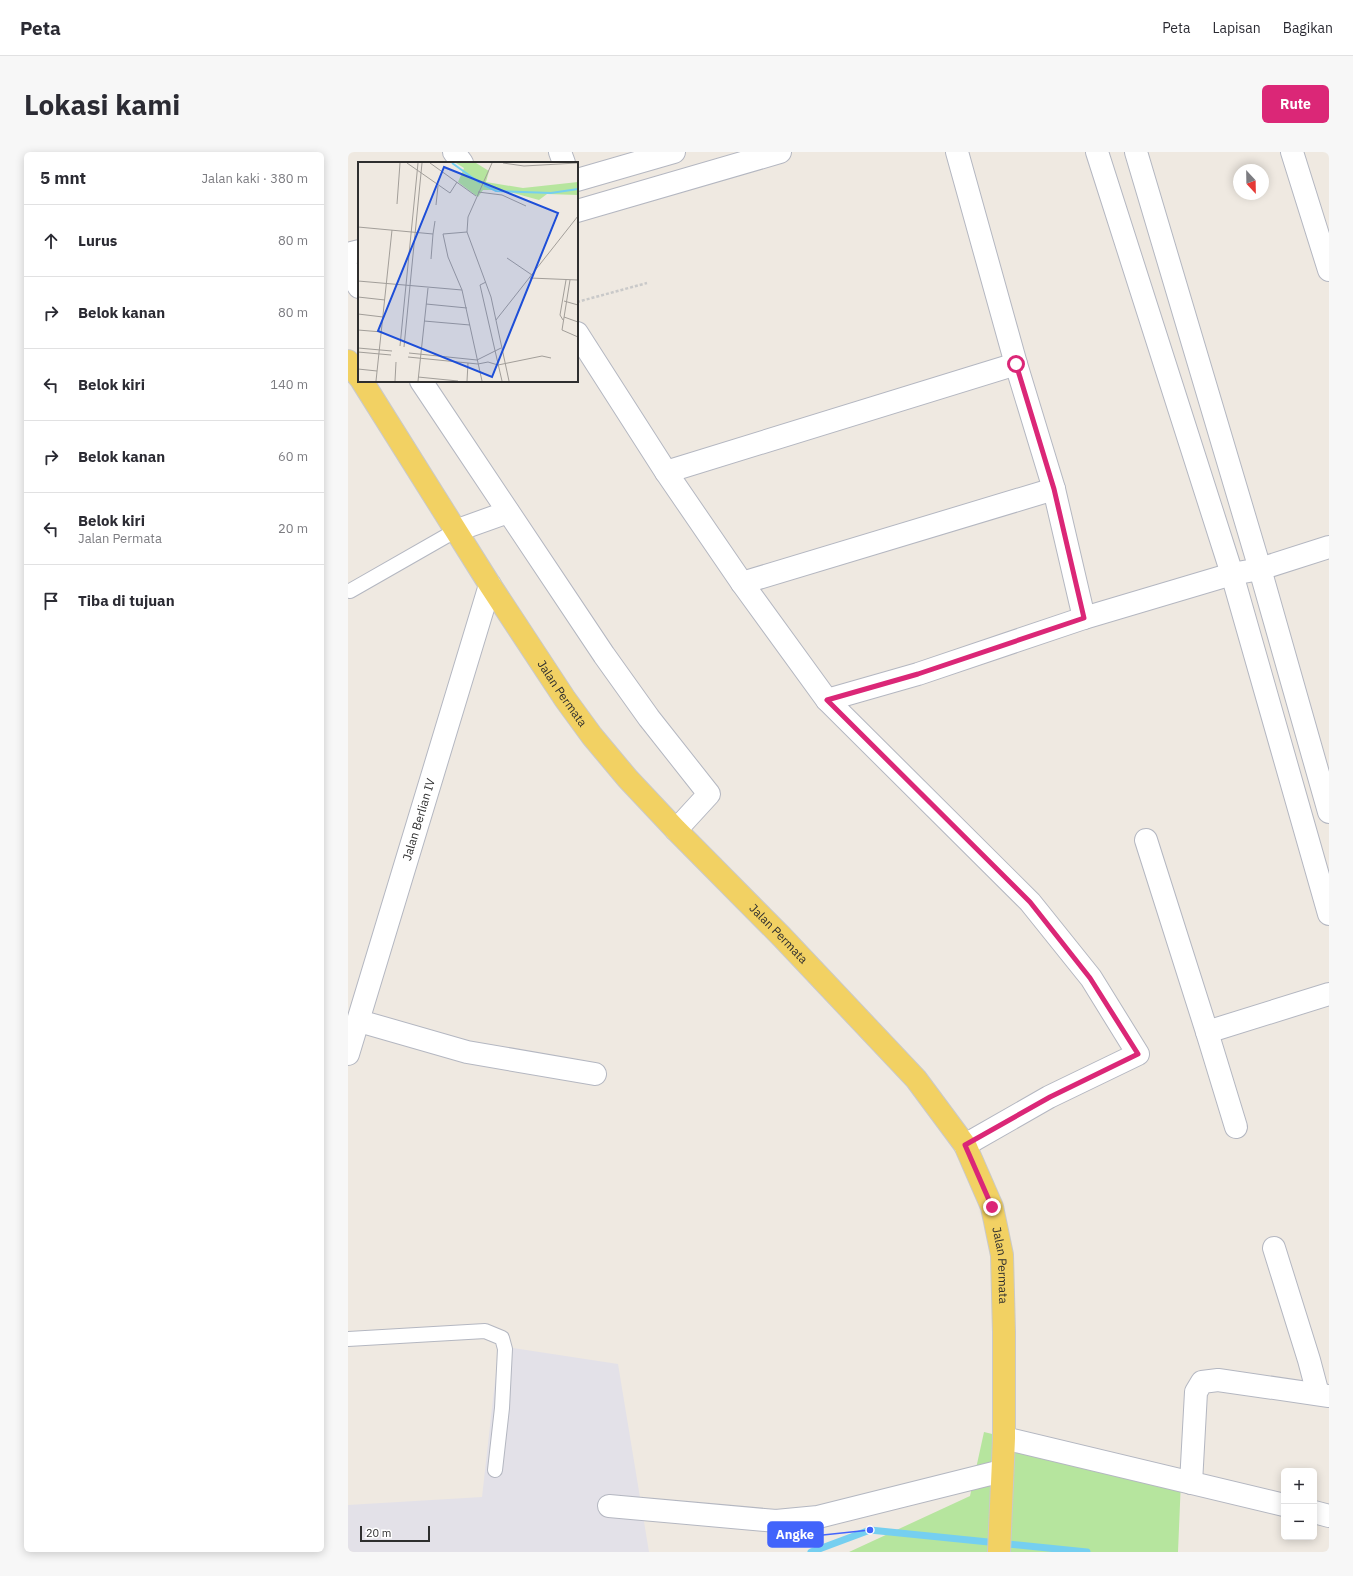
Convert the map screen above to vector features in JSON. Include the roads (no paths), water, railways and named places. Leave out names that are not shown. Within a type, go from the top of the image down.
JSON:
[{"type":"main road","name":"Jalan Permata","points":[[348,361],[358,372]]},
{"type":"main road","name":"Jalan Permata","points":[[367,382],[455,531],[565,699],[628,779],[676,830],[782,937],[916,1079],[965,1145],[992,1207],[1002,1255],[1004,1438],[999,1552]]},
{"type":"street","points":[[454,152],[461,162]]},
{"type":"street","points":[[560,152],[564,162]]},
{"type":"street","points":[[578,180],[674,152]]},
{"type":"street","points":[[578,211],[780,152]]},
{"type":"street","points":[[957,152],[1016,364],[1054,489],[1084,618]]},
{"type":"street","points":[[1097,152],[1232,574],[1329,914]]},
{"type":"street","points":[[1136,152],[1260,569],[1329,812]]},
{"type":"street","points":[[1296,153],[1329,270]]},
{"type":"street","points":[[348,254],[358,251]]},
{"type":"street","points":[[348,270],[358,285]]},
{"type":"street","points":[[578,335],[666,472],[742,583],[827,700],[1030,902],[1090,978],[1138,1054],[1050,1097],[965,1145]]},
{"type":"street","points":[[666,472],[1016,364]]},
{"type":"street","points":[[422,382],[613,668],[649,718],[709,794],[676,830]]},
{"type":"street","points":[[742,583],[1054,489]]},
{"type":"street","points":[[455,531],[508,512]]},
{"type":"street","points":[[827,700],[918,674],[1084,618],[1232,574],[1260,569],[1329,547]]},
{"type":"street","name":"Jalan Berlian IV","points":[[348,1054],[359,1021],[358,996],[490,585]]},
{"type":"street","points":[[1146,840],[1236,1127]]},
{"type":"street","points":[[1207,1032],[1329,994]]},
{"type":"street","points":[[359,1021],[467,1052],[595,1074]]},
{"type":"street","points":[[1192,1483],[1196,1392],[1202,1382],[1218,1380],[1242,1385],[1323,1395],[1309,1360],[1274,1248]]},
{"type":"street","points":[[1004,1438],[1281,1504]]},
{"type":"street","points":[[609,1506],[776,1521],[818,1517],[1002,1471]]},
{"type":"street","points":[[1317,1513],[1329,1516]]},
{"type":"lane","points":[[350,591],[455,531]]},
{"type":"lane","points":[[348,1339],[484,1331],[502,1338],[505,1349],[502,1408],[495,1470]]},
{"type":"waterway","points":[[811,1552],[870,1530],[1087,1552]]},
{"type":"place","name":"Angke","points":[[870,1530]]}]
